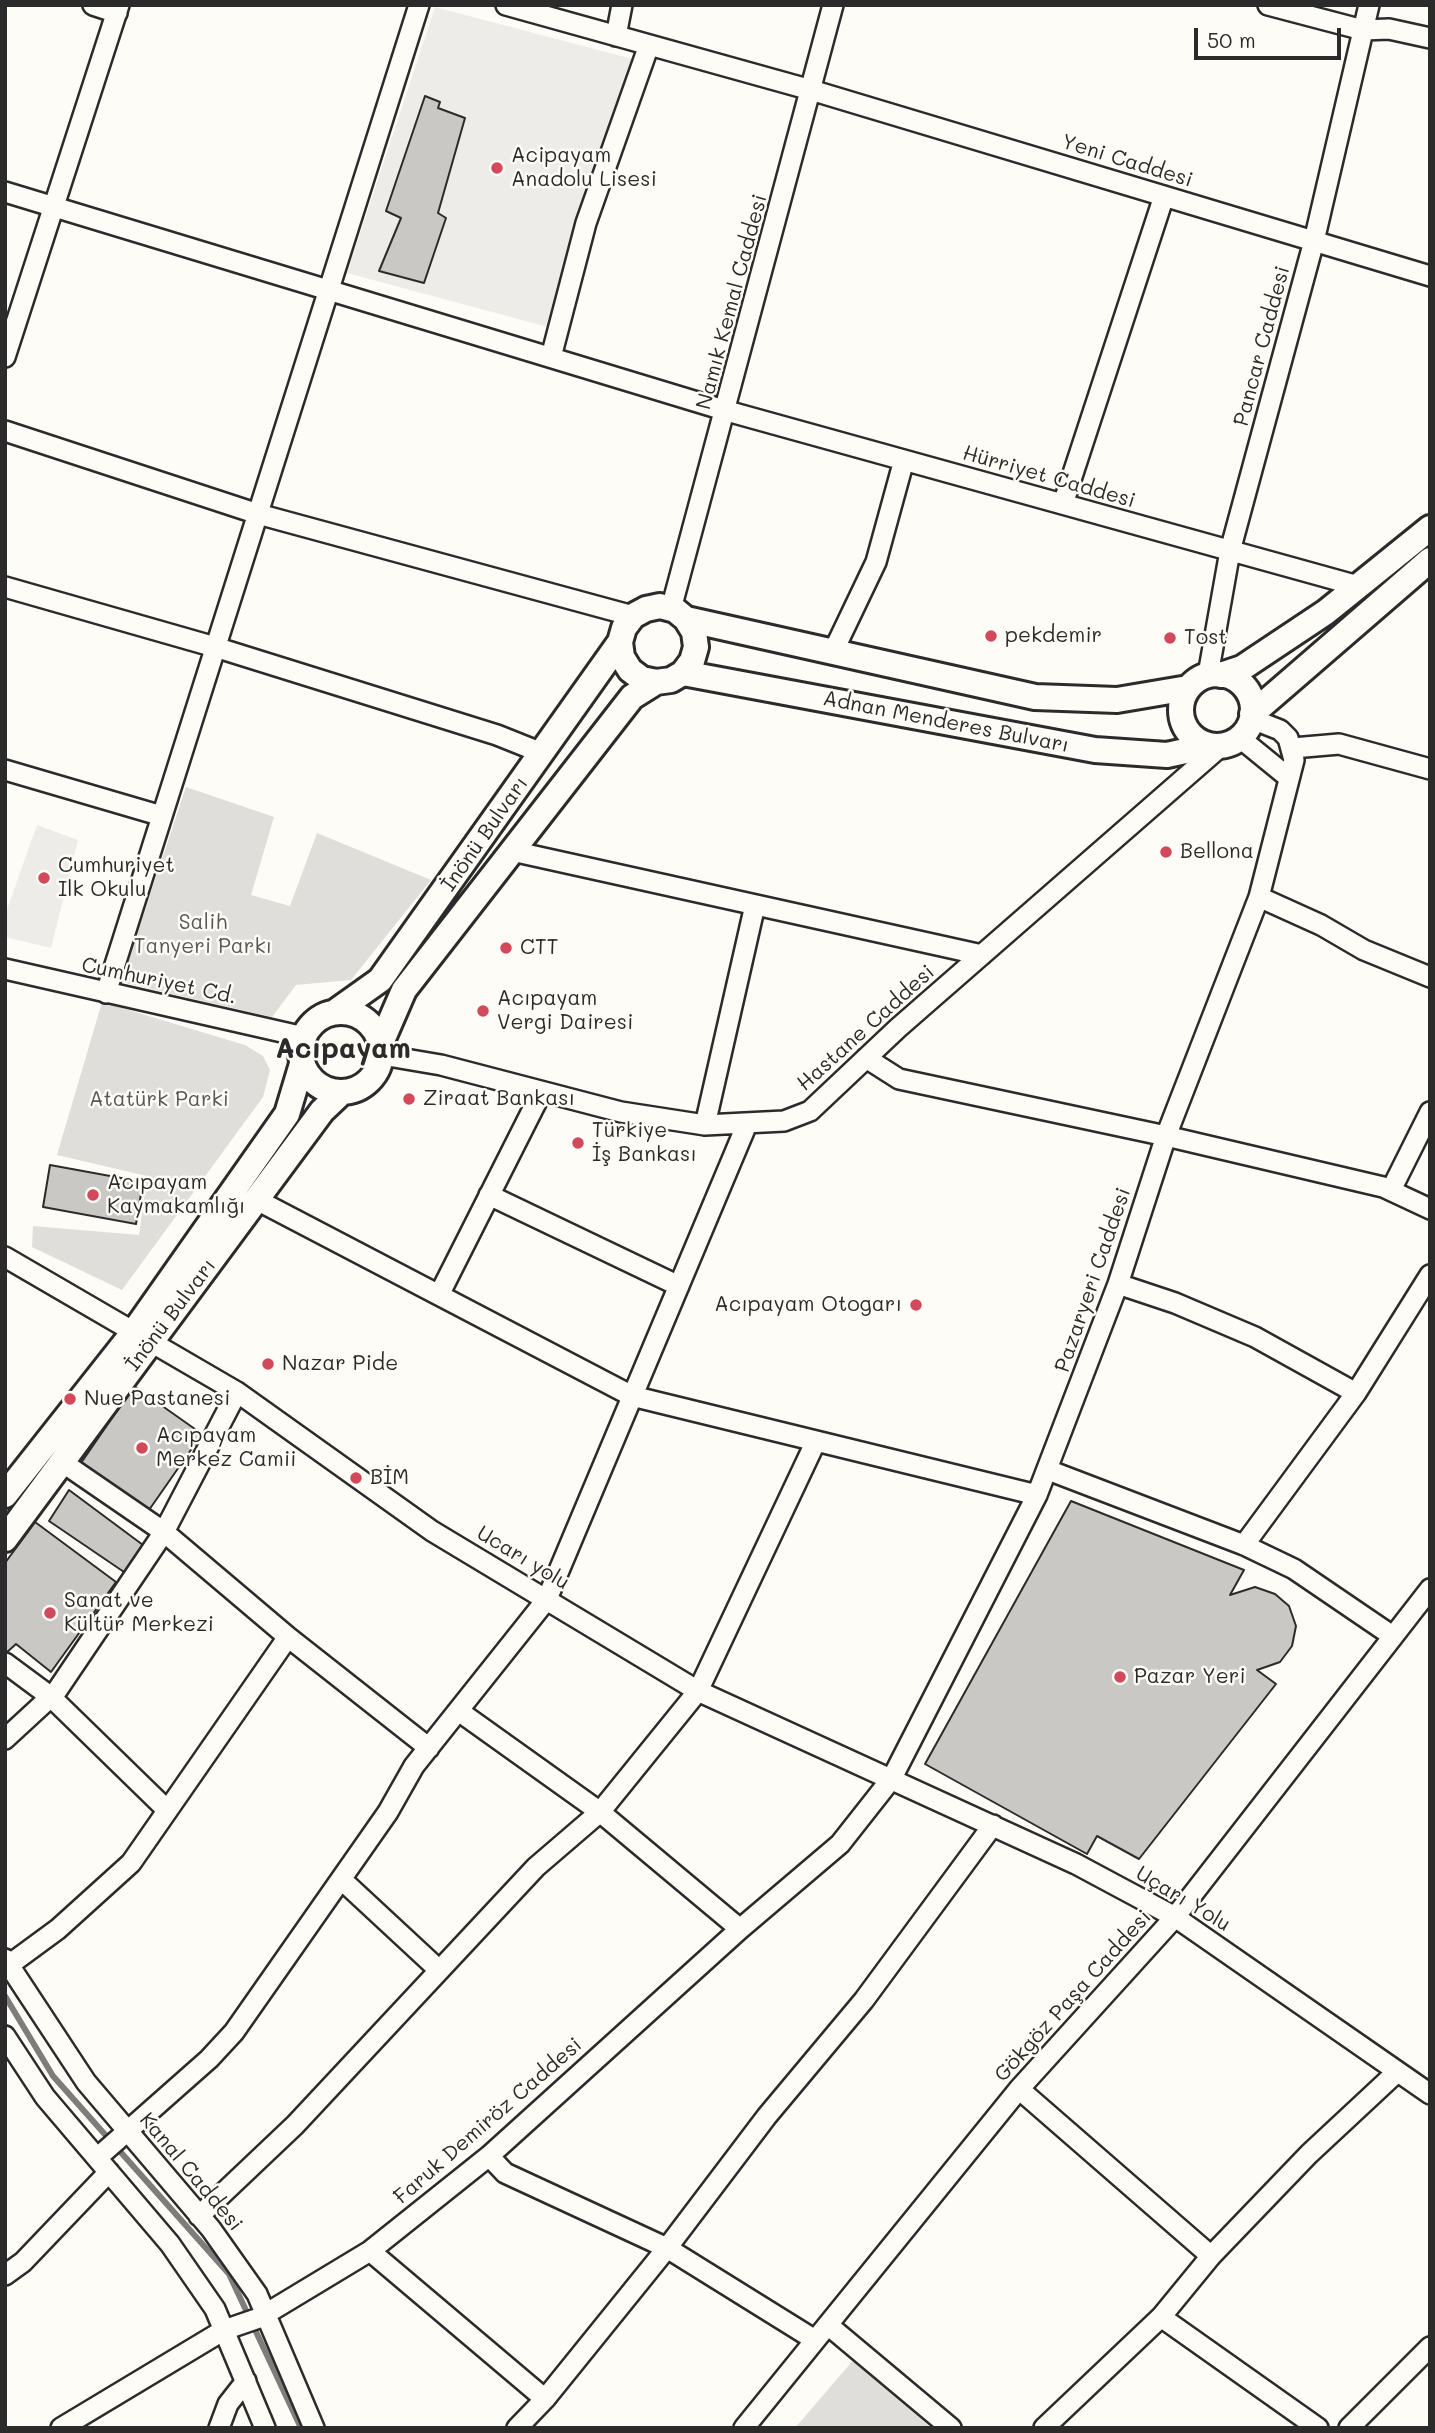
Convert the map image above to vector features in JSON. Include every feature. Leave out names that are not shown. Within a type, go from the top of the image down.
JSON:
[{"type":"main road","points":[[1215,675],[1243,685],[1250,696],[1234,733],[1189,734],[1180,712],[1188,688],[1215,675],[1242,668],[1358,586],[1430,528]]},
{"type":"main road","name":"Adnan Menderes Bulvarı","points":[[683,673],[1095,750],[1167,755],[1234,733],[1430,560]]},
{"type":"main road","points":[[660,606],[679,614],[694,632],[696,647],[692,661],[683,673],[671,680],[656,682],[642,679],[630,670],[622,657],[620,642],[624,628],[633,616],[646,608],[660,606]]},
{"type":"main road","name":"Adnan Menderes Bulvarı","points":[[679,614],[833,652],[1035,696],[1117,700],[1188,688]]},
{"type":"main road","name":"İnönü Bulvarı","points":[[335,1012],[380,980],[620,642]]},
{"type":"main road","name":"İnönü Bulvarı","points":[[381,1049],[404,990],[632,696],[656,682]]},
{"type":"main road","points":[[335,1012],[359,1015],[376,1032],[381,1049],[379,1067],[364,1086],[341,1093],[317,1085],[302,1064],[304,1037],[322,1016],[335,1012]]},
{"type":"main road","name":"İnönü Bulvarı","points":[[5,1539],[62,1462],[287,1114],[302,1064]]},
{"type":"main road","name":"İnönü Bulvarı","points":[[5,1495],[142,1338],[257,1200],[322,1111],[341,1093]]},
{"type":"street","points":[[5,357],[118,9],[93,5]]},
{"type":"street","points":[[106,993],[419,5]]},
{"type":"street","name":"Yeni Caddesi","points":[[506,5],[811,90],[1430,276]]},
{"type":"street","points":[[617,36],[622,5]]},
{"type":"street","name":"Namık Kemal Caddesi","points":[[679,614],[727,411],[833,5]]},
{"type":"street","points":[[1268,5],[1363,30],[1389,29],[1430,37]]},
{"type":"street","name":"Pancar Caddesi","points":[[1215,675],[1230,551],[1314,241],[1369,5]]},
{"type":"street","points":[[551,357],[586,223],[649,45]]},
{"type":"street","name":"Hürriyet Caddesi","points":[[5,192],[727,411],[1358,586]]},
{"type":"street","points":[[1063,504],[1164,196]]},
{"type":"street","points":[[5,431],[258,514],[633,616]]},
{"type":"street","points":[[833,652],[876,562],[904,460]]},
{"type":"street","points":[[5,587],[215,647],[497,735],[542,754]]},
{"type":"street","points":[[1234,733],[1280,730],[1293,748],[1339,744],[1430,769]]},
{"type":"street","points":[[1234,733],[1289,778]]},
{"type":"street","name":"Hastane Caddesi","points":[[381,1049],[621,1112],[705,1125],[783,1121],[810,1111],[866,1058],[1234,733]]},
{"type":"street","name":"Pazaryeri Caddesi","points":[[892,1778],[1048,1470],[1118,1284],[1166,1136],[1259,897],[1294,760],[1293,748]]},
{"type":"street","points":[[5,770],[162,816]]},
{"type":"street","points":[[512,851],[982,955]]},
{"type":"street","points":[[1259,897],[1321,925],[1364,950],[1430,977]]},
{"type":"street","points":[[705,1125],[755,905]]},
{"type":"street","name":"Cumhuriyet Cd.","points":[[5,969],[304,1037]]},
{"type":"street","points":[[866,1058],[899,1079],[1166,1136],[1391,1190],[1430,1209]]},
{"type":"street","points":[[439,1295],[541,1093]]},
{"type":"street","points":[[1391,1190],[1430,1112]]},
{"type":"street","points":[[5,2275],[23,2262],[125,2132],[209,2059],[234,2032],[342,1880],[388,1812],[414,1766],[460,1712],[547,1599],[747,1124]]},
{"type":"street","points":[[489,1195],[679,1286]]},
{"type":"street","points":[[257,1200],[632,1396],[1037,1495]]},
{"type":"street","name":"Ucarı yolu","points":[[5,1257],[237,1392],[432,1531],[698,1691],[892,1778]]},
{"type":"street","points":[[1244,1545],[1356,1393],[1430,1275]]},
{"type":"street","points":[[1118,1284],[1255,1337],[1356,1393]]},
{"type":"street","points":[[5,1739],[51,1697],[164,1532],[237,1392]]},
{"type":"street","points":[[199,2216],[287,2133],[536,1867],[600,1812],[698,1691],[816,1441]]},
{"type":"street","points":[[62,1462],[164,1532],[288,1637],[429,1748]]},
{"type":"street","points":[[1048,1470],[1244,1545],[1294,1569],[1391,1635]]},
{"type":"street","name":"Gökgöz Paşa Caddesi","points":[[744,2428],[1019,2089],[1175,1917],[1391,1635],[1430,1589]]},
{"type":"street","points":[[7,1962],[58,1928],[131,1863],[288,1637]]},
{"type":"street","points":[[5,1662],[51,1697],[167,1810]]},
{"type":"street","points":[[460,1712],[600,1812],[740,1929]]},
{"type":"street","name":"Uçarı Yolu","points":[[892,1778],[1076,1864],[1175,1917],[1430,2094]]},
{"type":"street","name":"Faruk Demiröz Caddesi","points":[[61,2428],[230,2328],[262,2316],[370,2251],[489,2156],[740,1929],[840,1844],[892,1778]]},
{"type":"street","points":[[517,2428],[545,2399],[667,2248],[767,2116],[864,2000],[993,1825]]},
{"type":"street","points":[[342,1880],[439,1970]]},
{"type":"street","name":"Kanal Caddesi","points":[[7,1962],[86,2082],[125,2132],[199,2216],[257,2294],[262,2316],[314,2428]]},
{"type":"street","points":[[5,2036],[46,2097],[103,2161],[170,2244],[230,2328],[246,2381],[265,2428]]},
{"type":"street","points":[[1045,2428],[1161,2317],[1211,2256],[1309,2154],[1397,2072]]},
{"type":"street","points":[[1019,2089],[1211,2256]]},
{"type":"street","points":[[489,2156],[505,2173],[667,2248],[822,2333],[951,2428]]},
{"type":"street","points":[[370,2251],[545,2399]]},
{"type":"street","points":[[1161,2317],[1318,2428]]},
{"type":"street","points":[[1349,2428],[1430,2347]]},
{"type":"street","points":[[219,2428],[228,2404],[246,2381]]},
{"type":"shaded area","name":"Acipayam Anadolu Lisesi","points":[[435,7],[644,62],[563,331],[347,273]]},
{"type":"shaded area","name":"Cumhuriyet Ilk Okulu","points":[[37,825],[78,840],[51,948],[5,937],[5,915]]},
{"type":"green space","name":"Salih Tanyeri Parkı","points":[[186,787],[274,817],[251,895],[290,906],[317,833],[431,880],[351,980],[296,985],[272,1017],[121,982]]},
{"type":"green space","name":"Atatürk Parki","points":[[102,1002],[245,1045],[263,1056],[270,1070],[263,1097],[122,1290],[32,1247],[33,1226],[139,1235],[147,1176],[57,1155]]},
{"type":"green space","points":[[856,2357],[931,2428],[795,2428]]},
{"type":"building","points":[[425,96],[440,102],[438,108],[465,118],[438,213],[446,218],[424,283],[379,271],[401,218],[386,211]]},
{"type":"building","name":"Acıpayam Kaymakamlığı","points":[[50,1165],[143,1182],[136,1224],[43,1207]]},
{"type":"building","name":"Acıpayam Merkez Camii","points":[[134,1386],[202,1434],[149,1510],[81,1463]]},
{"type":"building","points":[[69,1490],[143,1545],[124,1572],[49,1521]]},
{"type":"building","name":"Pazar Yeri","points":[[1071,1501],[1244,1570],[1230,1595],[1255,1587],[1275,1594],[1289,1606],[1296,1626],[1292,1646],[1280,1662],[1257,1670],[1276,1684],[1139,1859],[1097,1836],[1087,1854],[925,1764]]},
{"type":"building","name":"Sanat ve Kültür Merkezi","points":[[35,1522],[116,1582],[51,1672],[16,1644],[5,1654],[5,1563]]},
{"type":"waterway","points":[[5,1996],[53,2076],[229,2274],[301,2428]]},
{"type":"place","name":"Acipayam Anadolu Lisesi","points":[[497,168]]},
{"type":"place","name":"pekdemir","points":[[991,636]]},
{"type":"place","name":"Tost","points":[[1170,638]]},
{"type":"place","name":"Bellona","points":[[1166,852]]},
{"type":"place","name":"Cumhuriyet Ilk Okulu","points":[[44,878]]},
{"type":"place","name":"CTT","points":[[506,948]]},
{"type":"place","name":"Acıpayam Vergi Dairesi","points":[[483,1011]]},
{"type":"place","name":"Ziraat Bankası","points":[[409,1099]]},
{"type":"place","name":"Türkiye İş Bankası","points":[[578,1143]]},
{"type":"place","name":"Acıpayam Kaymakamlığı","points":[[93,1195]]},
{"type":"place","name":"Acıpayam Otogarı","points":[[916,1305]]},
{"type":"place","name":"Nazar Pide","points":[[268,1364]]},
{"type":"place","name":"Nue Pastanesi","points":[[70,1399]]},
{"type":"place","name":"Acıpayam Merkez Camii","points":[[142,1448]]},
{"type":"place","name":"BİM","points":[[356,1478]]},
{"type":"place","name":"Sanat ve Kültür Merkezi","points":[[50,1613]]},
{"type":"place","name":"Pazar Yeri","points":[[1120,1677]]},
{"type":"district","name":"Acıpayam","points":[[343,1049]]}]
